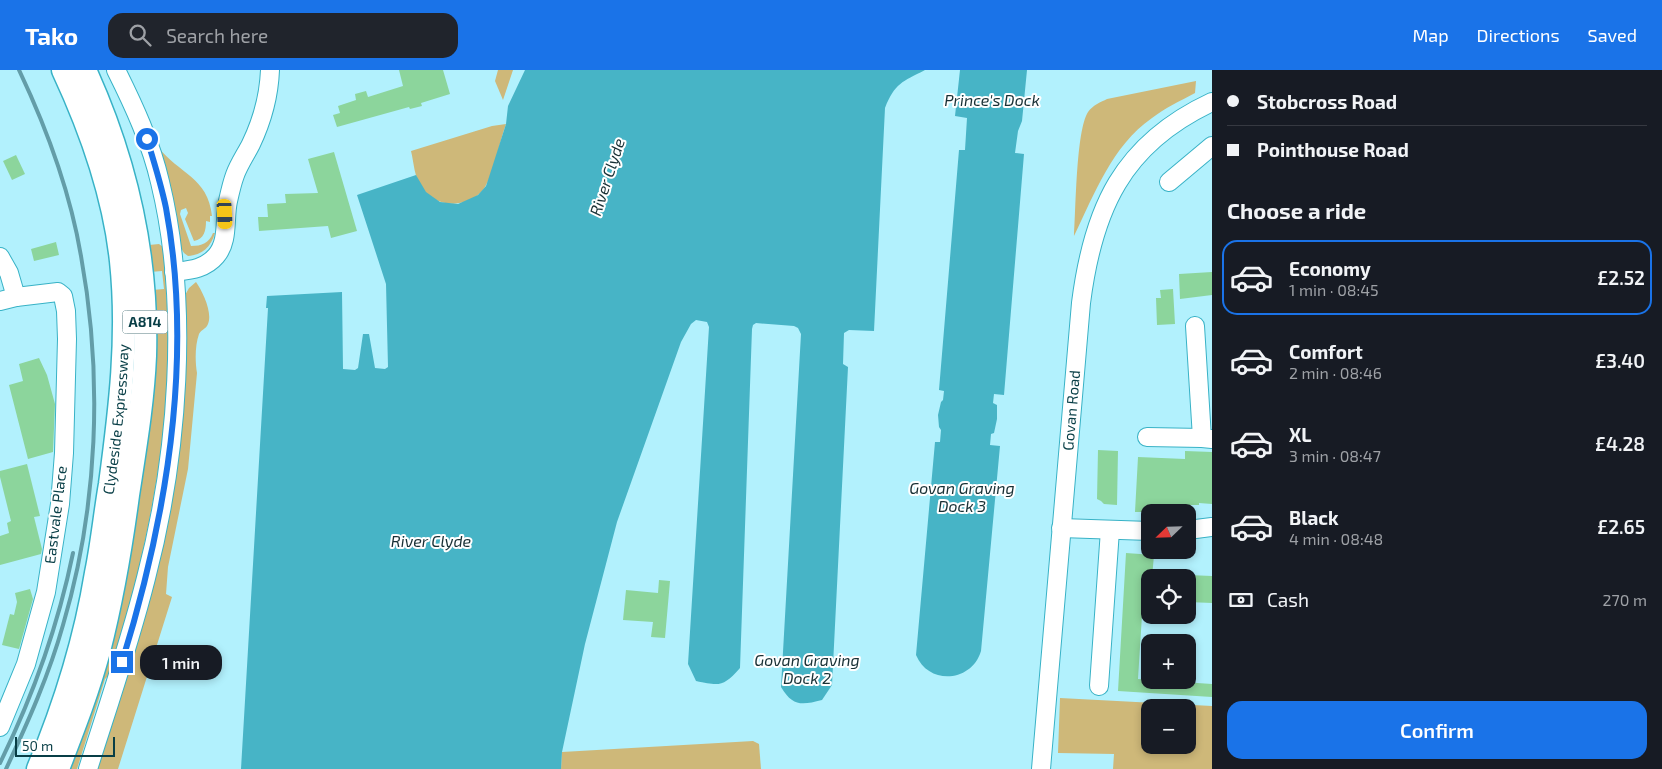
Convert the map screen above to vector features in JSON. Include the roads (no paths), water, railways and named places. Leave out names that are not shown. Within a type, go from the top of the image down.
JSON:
[{"type":"main road","name":"Clydeside Expressway","points":[[53,768],[58,719],[78,650],[96,575],[116,442],[125,325],[121,260],[112,210],[91,136],[63,70]]},
{"type":"main road","name":"Clydeside Expressway","points":[[53,768],[81,709],[98,652],[115,580],[142,398],[145,356],[143,279],[133,212],[111,133],[85,70]]},
{"type":"street","points":[[88,769],[135,619],[157,532],[168,462],[175,389],[174,272],[170,233],[160,180],[147,139],[116,70]]},
{"type":"street","points":[[174,272],[192,270],[205,265],[217,256],[220,250],[226,230],[225,214],[235,175],[252,143],[261,117],[270,84],[270,70]]},
{"type":"street","name":"Govan Road","points":[[1041,769],[1081,303],[1087,264],[1096,227],[1117,183],[1131,162],[1149,142],[1167,128],[1212,102]]},
{"type":"street","points":[[1169,182],[1212,146]]},
{"type":"street","points":[[0,257],[9,273],[8,299]]},
{"type":"street","name":"Eastvale Place","points":[[0,726],[26,664],[46,592],[60,504],[64,453],[67,339],[64,296],[58,292],[8,299]]},
{"type":"street","points":[[1147,437],[1207,438],[1195,326]]},
{"type":"street","points":[[1061,528],[1141,531]]},
{"type":"street","points":[[1196,529],[1212,528]]},
{"type":"street","points":[[1100,686],[1110,530]]},
{"type":"water","name":"River Clyde","points":[[525,70],[925,70],[900,84],[892,93],[885,108],[874,331],[849,330],[844,333],[843,364],[848,367],[832,685],[822,700],[809,703],[794,701],[785,694],[781,687],[801,334],[798,328],[794,326],[756,323],[752,329],[740,668],[725,682],[711,684],[696,681],[688,664],[709,327],[707,322],[696,320],[691,324],[681,342],[617,522],[585,644],[562,752],[561,769],[241,769],[268,308],[266,308],[267,296],[342,292],[343,369],[355,370],[358,368],[363,334],[369,334],[375,368],[385,369],[388,367],[386,284],[357,195],[416,175],[426,192],[440,202],[458,204],[478,195],[486,186],[506,124],[508,106]]},
{"type":"water","name":"Govan Graving Dock 3","points":[[960,70],[1027,70],[1022,121],[1018,131],[1015,153],[1024,154],[1004,395],[994,394],[993,403],[997,405],[997,419],[994,433],[991,434],[990,445],[1000,446],[981,651],[969,669],[960,674],[940,676],[930,672],[922,665],[916,655],[935,442],[940,442],[941,430],[938,415],[944,391],[939,390],[959,150],[965,150],[967,118],[955,116]]},
{"type":"railway","points":[[6,769],[38,698],[63,625],[75,580],[84,535],[90,488],[94,395],[88,302],[71,208],[48,138],[19,70]]},
{"type":"railway","points":[[0,763],[34,686],[60,607],[73,553]]},
{"type":"water label","name":"Prince's Dock","points":[[992,100]]},
{"type":"water label","name":"Govan Graving Dock 2","points":[[807,669]]}]
